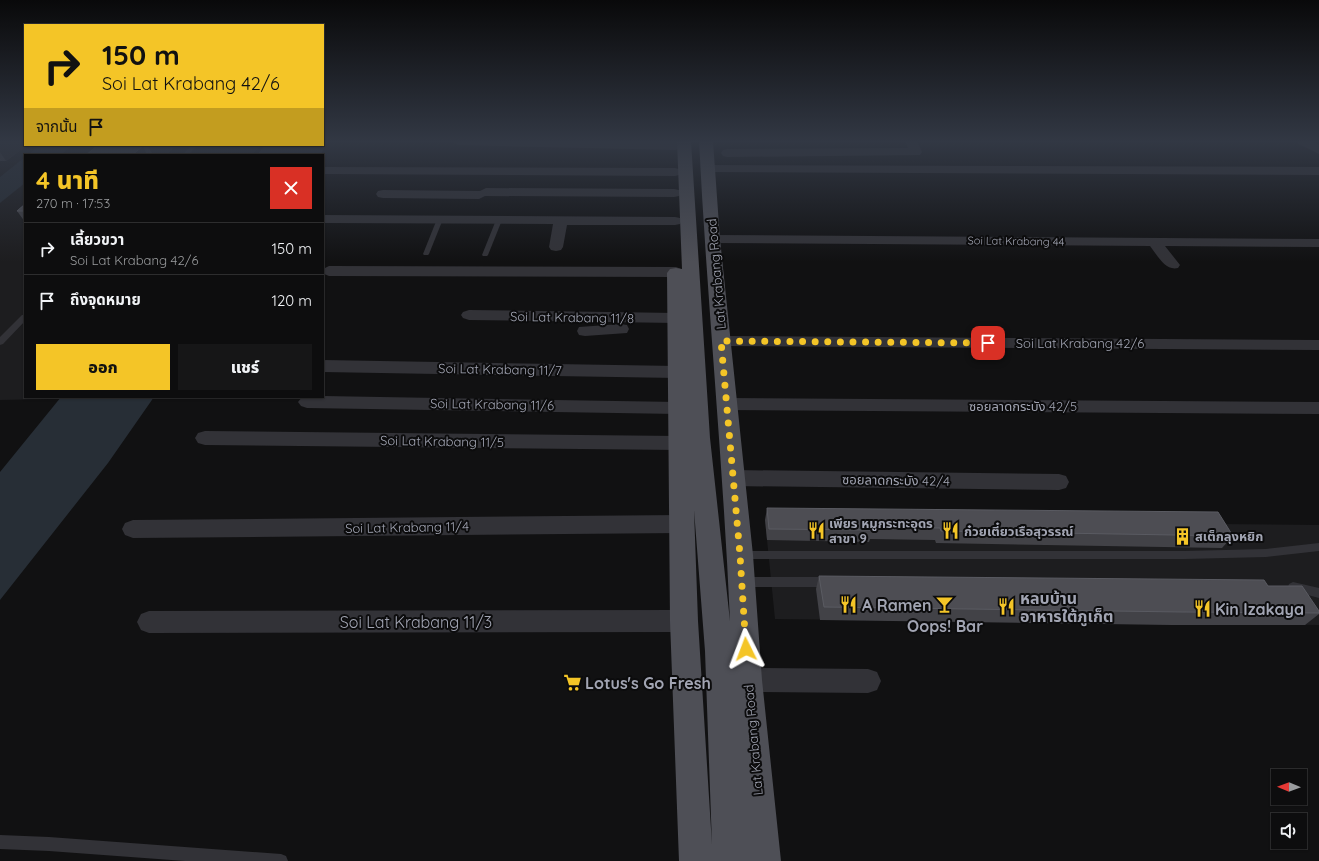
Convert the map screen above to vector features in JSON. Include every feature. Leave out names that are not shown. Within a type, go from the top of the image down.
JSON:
[{"type":"main road","points":[[685,181],[699,430],[719,652],[730,861]]},
{"type":"main road","points":[[696,181],[706,244],[707,409],[723,566],[745,633]]},
{"type":"main road","name":"Lat Krabang Road","points":[[708,181],[706,244],[721,341],[740,555],[747,680],[764,861]]},
{"type":"main road","points":[[675,183],[677,372],[684,621],[696,861]]},
{"type":"street","points":[[433,194],[439,181]]},
{"type":"street","points":[[640,181],[675,183]]},
{"type":"street","points":[[383,194],[483,193],[675,183]]},
{"type":"street","points":[[324,219],[675,221]]},
{"type":"street","points":[[556,247],[561,220]]},
{"type":"street","points":[[1155,243],[1173,265]]},
{"type":"street","name":"Soi Lat Krabang 44","points":[[706,244],[1319,243]]},
{"type":"street","points":[[329,270],[676,272]]},
{"type":"street","name":"Soi Lat Krabang 11/8","points":[[469,316],[676,318]]},
{"type":"street","points":[[585,331],[631,328],[639,326],[642,318]]},
{"type":"street","name":"Soi Lat Krabang 42/6","points":[[721,341],[1319,345]]},
{"type":"street","name":"Soi Lat Krabang 11/7","points":[[324,366],[677,372]]},
{"type":"street","name":"Soi Lat Krabang 11/6","points":[[307,402],[678,408]]},
{"type":"street","name":"ซอยลาดกระบัง 42/5","points":[[726,404],[1319,408]]},
{"type":"street","name":"Soi Lat Krabang 11/5","points":[[205,438],[679,443]]},
{"type":"street","name":"ซอยลาดกระบัง 42/4","points":[[733,478],[1059,482]]},
{"type":"street","name":"Soi Lat Krabang 11/4","points":[[132,529],[681,524]]},
{"type":"street","name":"Soi Lat Krabang 11/3","points":[[149,622],[684,621]]},
{"type":"street","points":[[747,680],[868,681]]},
{"type":"lane","points":[[426,254],[440,220]]},
{"type":"lane","points":[[486,255],[499,220]]},
{"type":"lane","points":[[0,342],[24,318]]},
{"type":"lane","points":[[740,555],[1184,555],[1266,553],[1319,547]]},
{"type":"lane","points":[[742,582],[837,582]]},
{"type":"lane","points":[[1280,586],[1288,586],[1319,593]]},
{"type":"lane","points":[[0,842],[49,844],[280,861]]},
{"type":"shaded area","points":[[0,181],[24,181],[24,398],[50,398],[0,400]]},
{"type":"shaded area","points":[[0,181],[24,181],[24,184],[0,203]]},
{"type":"shaded area","points":[[60,398],[153,398],[108,463],[0,600],[0,472]]},
{"type":"shaded area","points":[[765,520],[1319,525],[1319,625],[775,619]]},
{"type":"building","points":[[24,205],[24,211],[17,211]]},
{"type":"building","points":[[767,508],[1218,512],[1233,536],[941,531],[940,528],[873,527],[873,530],[769,529]]},
{"type":"building","points":[[819,576],[1264,580],[1268,586],[1302,586],[1319,613],[824,607]]},
{"type":"place","name":"เพียร หมูกระทะอุดร สาขา 9","points":[[816,530]]},
{"type":"place","name":"ก๋วยเตี๋ยวเรือสุวรรณ์","points":[[951,531]]},
{"type":"place","name":"สเต็กลุงหยิก","points":[[1182,536]]},
{"type":"place","name":"A Ramen","points":[[849,605]]},
{"type":"place","name":"Oops! Bar","points":[[945,605]]},
{"type":"place","name":"หลบบ้าน อาหารใต้ภูเก็ต","points":[[1007,607]]},
{"type":"place","name":"Kin Izakaya","points":[[1202,609]]},
{"type":"place","name":"Lotus's Go Fresh","points":[[572,683]]},
{"type":"route","points":[[746,649],[740,555],[721,341],[988,343]]}]
